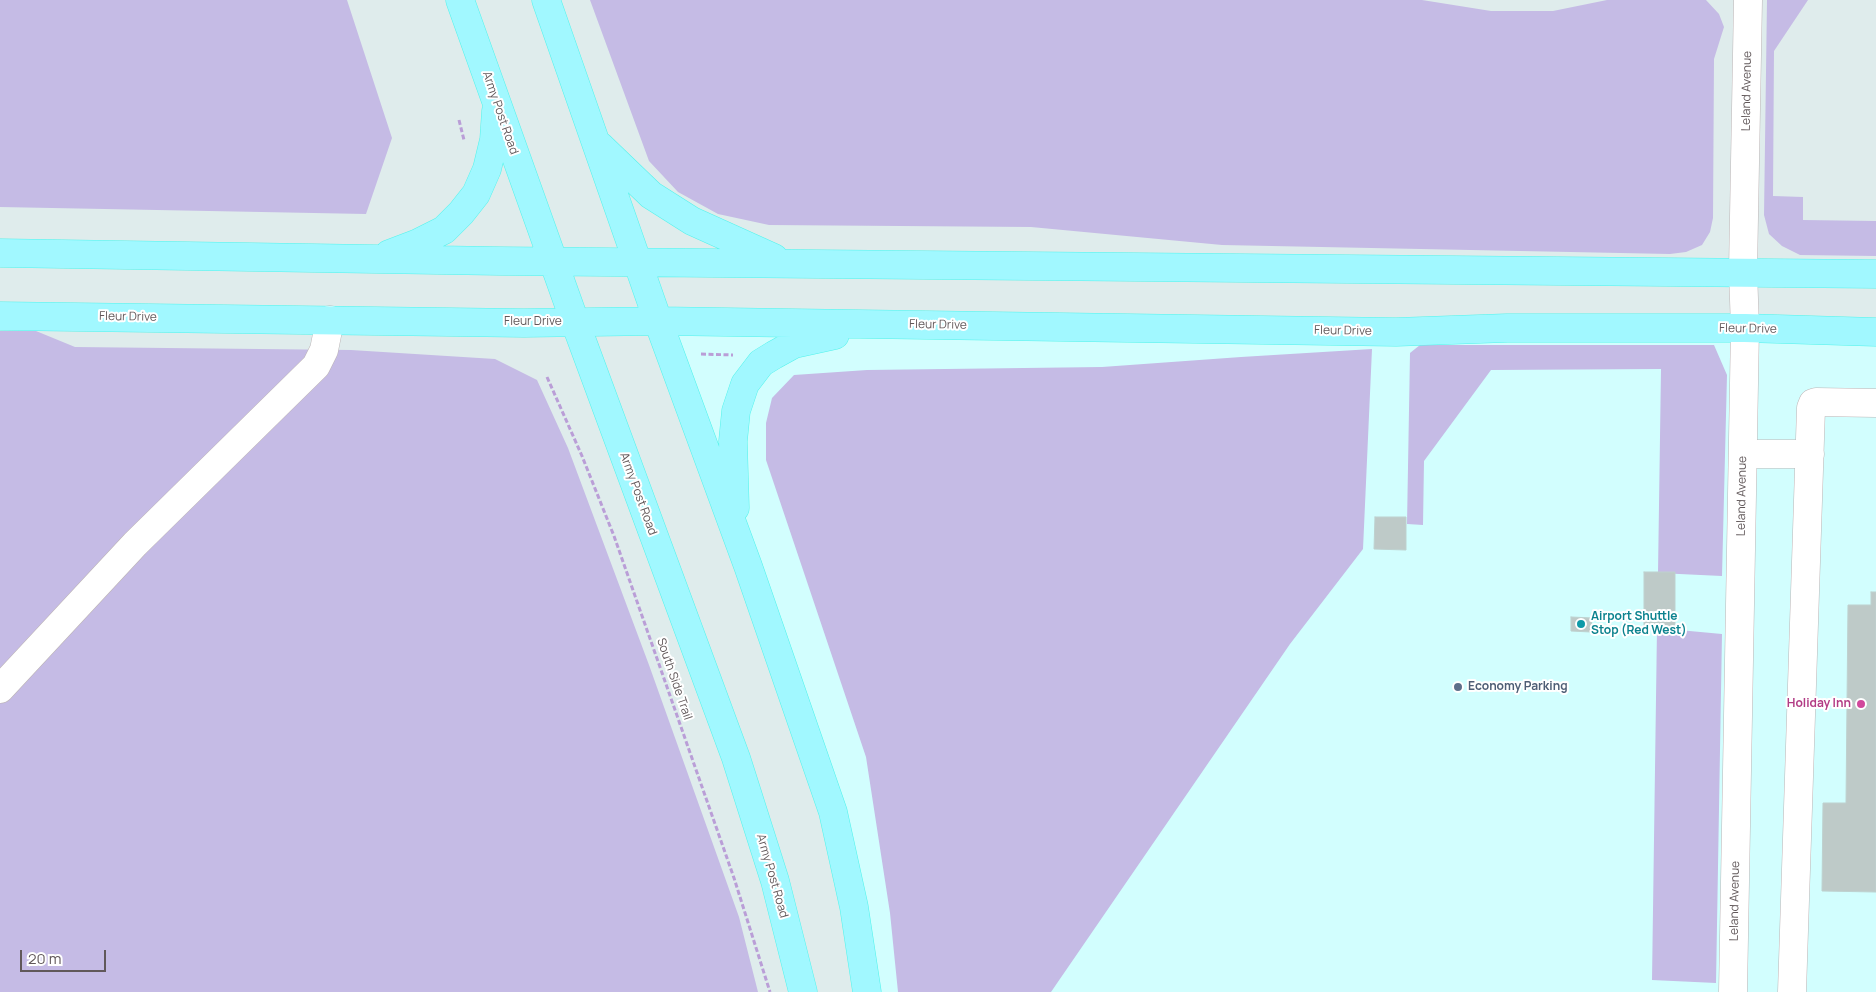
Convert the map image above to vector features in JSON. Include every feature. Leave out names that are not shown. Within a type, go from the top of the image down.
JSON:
[{"type":"main road","name":"Army Post Road","points":[[460,0],[574,322],[736,758],[774,881],[803,992]]},
{"type":"main road","points":[[546,0],[658,321],[736,532],[833,812],[854,906],[867,992]]},
{"type":"main road","points":[[369,259],[418,243],[444,230],[461,213],[476,194],[487,169],[494,140],[497,102]]},
{"type":"main road","points":[[596,141],[651,195],[692,221],[784,263]]},
{"type":"main road","points":[[0,253],[369,259],[1397,270],[1744,271],[1876,274]]},
{"type":"main road","name":"Fleur Drive","points":[[0,316],[524,323],[658,321],[1396,332],[1507,328],[1745,328],[1876,332]]},
{"type":"main road","points":[[736,532],[733,441],[736,411],[745,384],[761,363],[794,344],[819,337],[891,325]]},
{"type":"street","name":"Leland Avenue","points":[[1733,992],[1745,328],[1744,271],[1748,0]]},
{"type":"street","points":[[0,689],[135,544],[316,366],[324,350],[330,320]]},
{"type":"street","points":[[1792,992],[1811,408],[1813,403],[1876,403]]},
{"type":"street","points":[[1743,454],[1810,454]]},
{"type":"path","points":[[692,354],[737,355]]},
{"type":"path","name":"South Side Trail","points":[[547,377],[582,456],[614,536],[734,878],[770,992]]},
{"type":"shaded area","points":[[0,0],[347,0],[392,138],[366,214],[0,207]]},
{"type":"shaded area","points":[[590,0],[1422,0],[1491,11],[1553,11],[1607,0],[1706,0],[1719,14],[1724,27],[1714,59],[1713,218],[1710,232],[1702,245],[1686,252],[1670,254],[1222,245],[1031,227],[769,225],[718,214],[678,192],[649,161]]},
{"type":"shaded area","points":[[1767,0],[1808,0],[1774,51],[1773,196],[1803,197],[1803,220],[1876,221],[1876,256],[1800,255],[1782,246],[1769,234],[1764,215]]},
{"type":"shaded area","points":[[658,321],[1876,338],[1876,992],[867,992],[854,907]]},
{"type":"shaded area","points":[[0,331],[36,331],[75,347],[351,350],[495,359],[537,380],[568,448],[649,665],[739,917],[758,992],[0,992]]},
{"type":"shaded area","points":[[1420,345],[1714,345],[1727,375],[1722,576],[1658,573],[1661,369],[1491,370],[1424,461],[1423,525],[1407,524],[1410,353]]},
{"type":"shaded area","points":[[1372,349],[1363,549],[1290,644],[1051,992],[898,992],[890,913],[866,757],[766,460],[766,423],[772,398],[794,375],[867,370],[1102,367]]},
{"type":"shaded area","points":[[1657,628],[1722,634],[1716,983],[1652,980]]},
{"type":"building","points":[[1375,517],[1406,517],[1406,550],[1374,549]]},
{"type":"building","points":[[1644,572],[1675,572],[1675,627],[1644,627]]},
{"type":"building","name":"Holiday Inn","points":[[1871,592],[1876,592],[1876,892],[1822,891],[1823,803],[1846,803],[1848,605],[1871,605]]},
{"type":"building","name":"Airport Shuttle Stop (Red West)","points":[[1571,617],[1592,618],[1591,632],[1571,631]]},
{"type":"place","name":"Airport Shuttle Stop (Red West)","points":[[1581,624]]},
{"type":"place","name":"Economy Parking","points":[[1458,687]]},
{"type":"place","name":"Holiday Inn","points":[[1861,704]]}]
